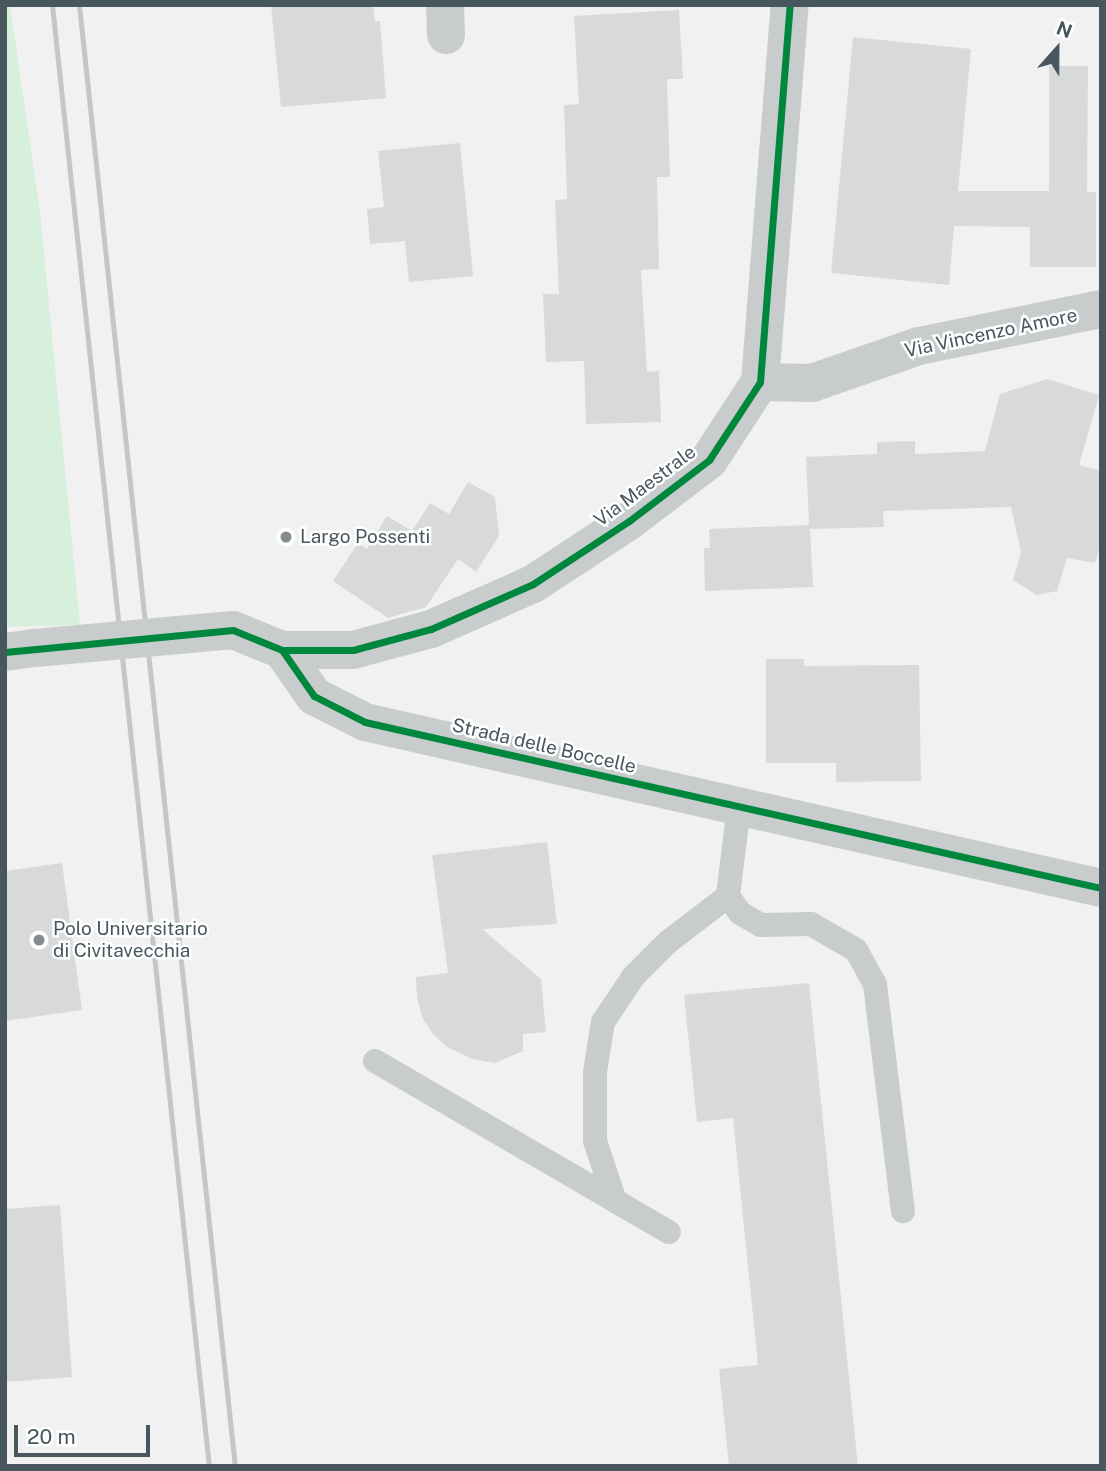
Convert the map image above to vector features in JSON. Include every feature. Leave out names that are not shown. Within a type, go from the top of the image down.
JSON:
[{"type":"street","name":"Via Maestrale","points":[[282,650],[353,650],[431,629],[533,584],[629,521],[709,460],[760,382],[790,5]]},
{"type":"street","name":"Via Vincenzo Amore","points":[[760,382],[811,383],[919,346],[1101,309]]},
{"type":"street","points":[[20,650],[233,630],[282,650]]},
{"type":"street","name":"Strada delle Boccelle","points":[[282,650],[314,696],[365,722],[1101,888]]},
{"type":"lane","points":[[739,806],[728,896],[740,913],[761,925],[811,924],[856,950],[875,984],[903,1211]]},
{"type":"lane","points":[[615,1201],[595,1141],[595,1072],[603,1022],[633,977],[668,942],[728,896]]},
{"type":"lane","points":[[374,1061],[669,1232]]},
{"type":"green space","points":[[5,5],[10,5],[40,212],[80,625],[5,627]]},
{"type":"building","points":[[271,5],[373,5],[375,21],[380,21],[386,98],[281,107]]},
{"type":"building","points":[[679,10],[683,79],[667,79],[670,177],[657,177],[659,269],[641,270],[647,372],[659,371],[661,422],[586,424],[584,361],[546,362],[543,294],[559,294],[555,200],[567,199],[564,105],[579,104],[574,16]]},
{"type":"building","points":[[853,37],[971,49],[958,191],[1049,191],[1049,66],[1088,66],[1087,192],[1096,192],[1096,267],[1030,267],[1030,227],[954,226],[949,285],[831,273]]},
{"type":"building","points":[[460,143],[473,276],[409,282],[405,241],[370,244],[367,209],[384,207],[378,151]]},
{"type":"building","points":[[1047,379],[1099,395],[1079,465],[1101,471],[1101,544],[1095,563],[1067,558],[1057,591],[1037,595],[1013,580],[1021,552],[1011,507],[883,511],[884,527],[810,529],[813,587],[705,591],[704,548],[710,548],[709,529],[809,525],[806,457],[877,454],[877,442],[915,441],[915,454],[985,451],[1000,394]]},
{"type":"building","points":[[468,482],[495,497],[499,536],[476,572],[458,559],[426,607],[388,618],[333,581],[358,543],[367,549],[387,516],[412,531],[430,503],[449,514]]},
{"type":"building","points":[[766,659],[804,659],[804,666],[919,665],[921,781],[836,782],[836,763],[766,763]]},
{"type":"building","points":[[547,842],[557,924],[482,929],[541,979],[546,1032],[523,1034],[523,1051],[495,1063],[472,1059],[447,1047],[433,1034],[422,1017],[417,997],[416,977],[448,973],[432,855]]},
{"type":"building","name":"Polo Universitario di Civitavecchia","points":[[62,863],[82,1010],[5,1021],[5,871]]},
{"type":"building","points":[[809,983],[858,1466],[729,1466],[719,1369],[758,1365],[733,1118],[697,1122],[684,995]]},
{"type":"building","points":[[60,1205],[72,1377],[5,1382],[5,1209]]},
{"type":"railway","points":[[52,5],[209,1466]]},
{"type":"railway","points":[[79,5],[235,1466]]},
{"type":"cycle path","points":[[282,650],[353,650],[431,629],[533,584],[629,521],[709,460],[760,382],[790,5]]},
{"type":"cycle path","points":[[5,652],[233,630],[282,650],[314,696],[365,722],[1101,888]]},
{"type":"place","name":"Largo Possenti","points":[[286,537]]},
{"type":"place","name":"Polo Universitario di Civitavecchia","points":[[39,940]]}]
